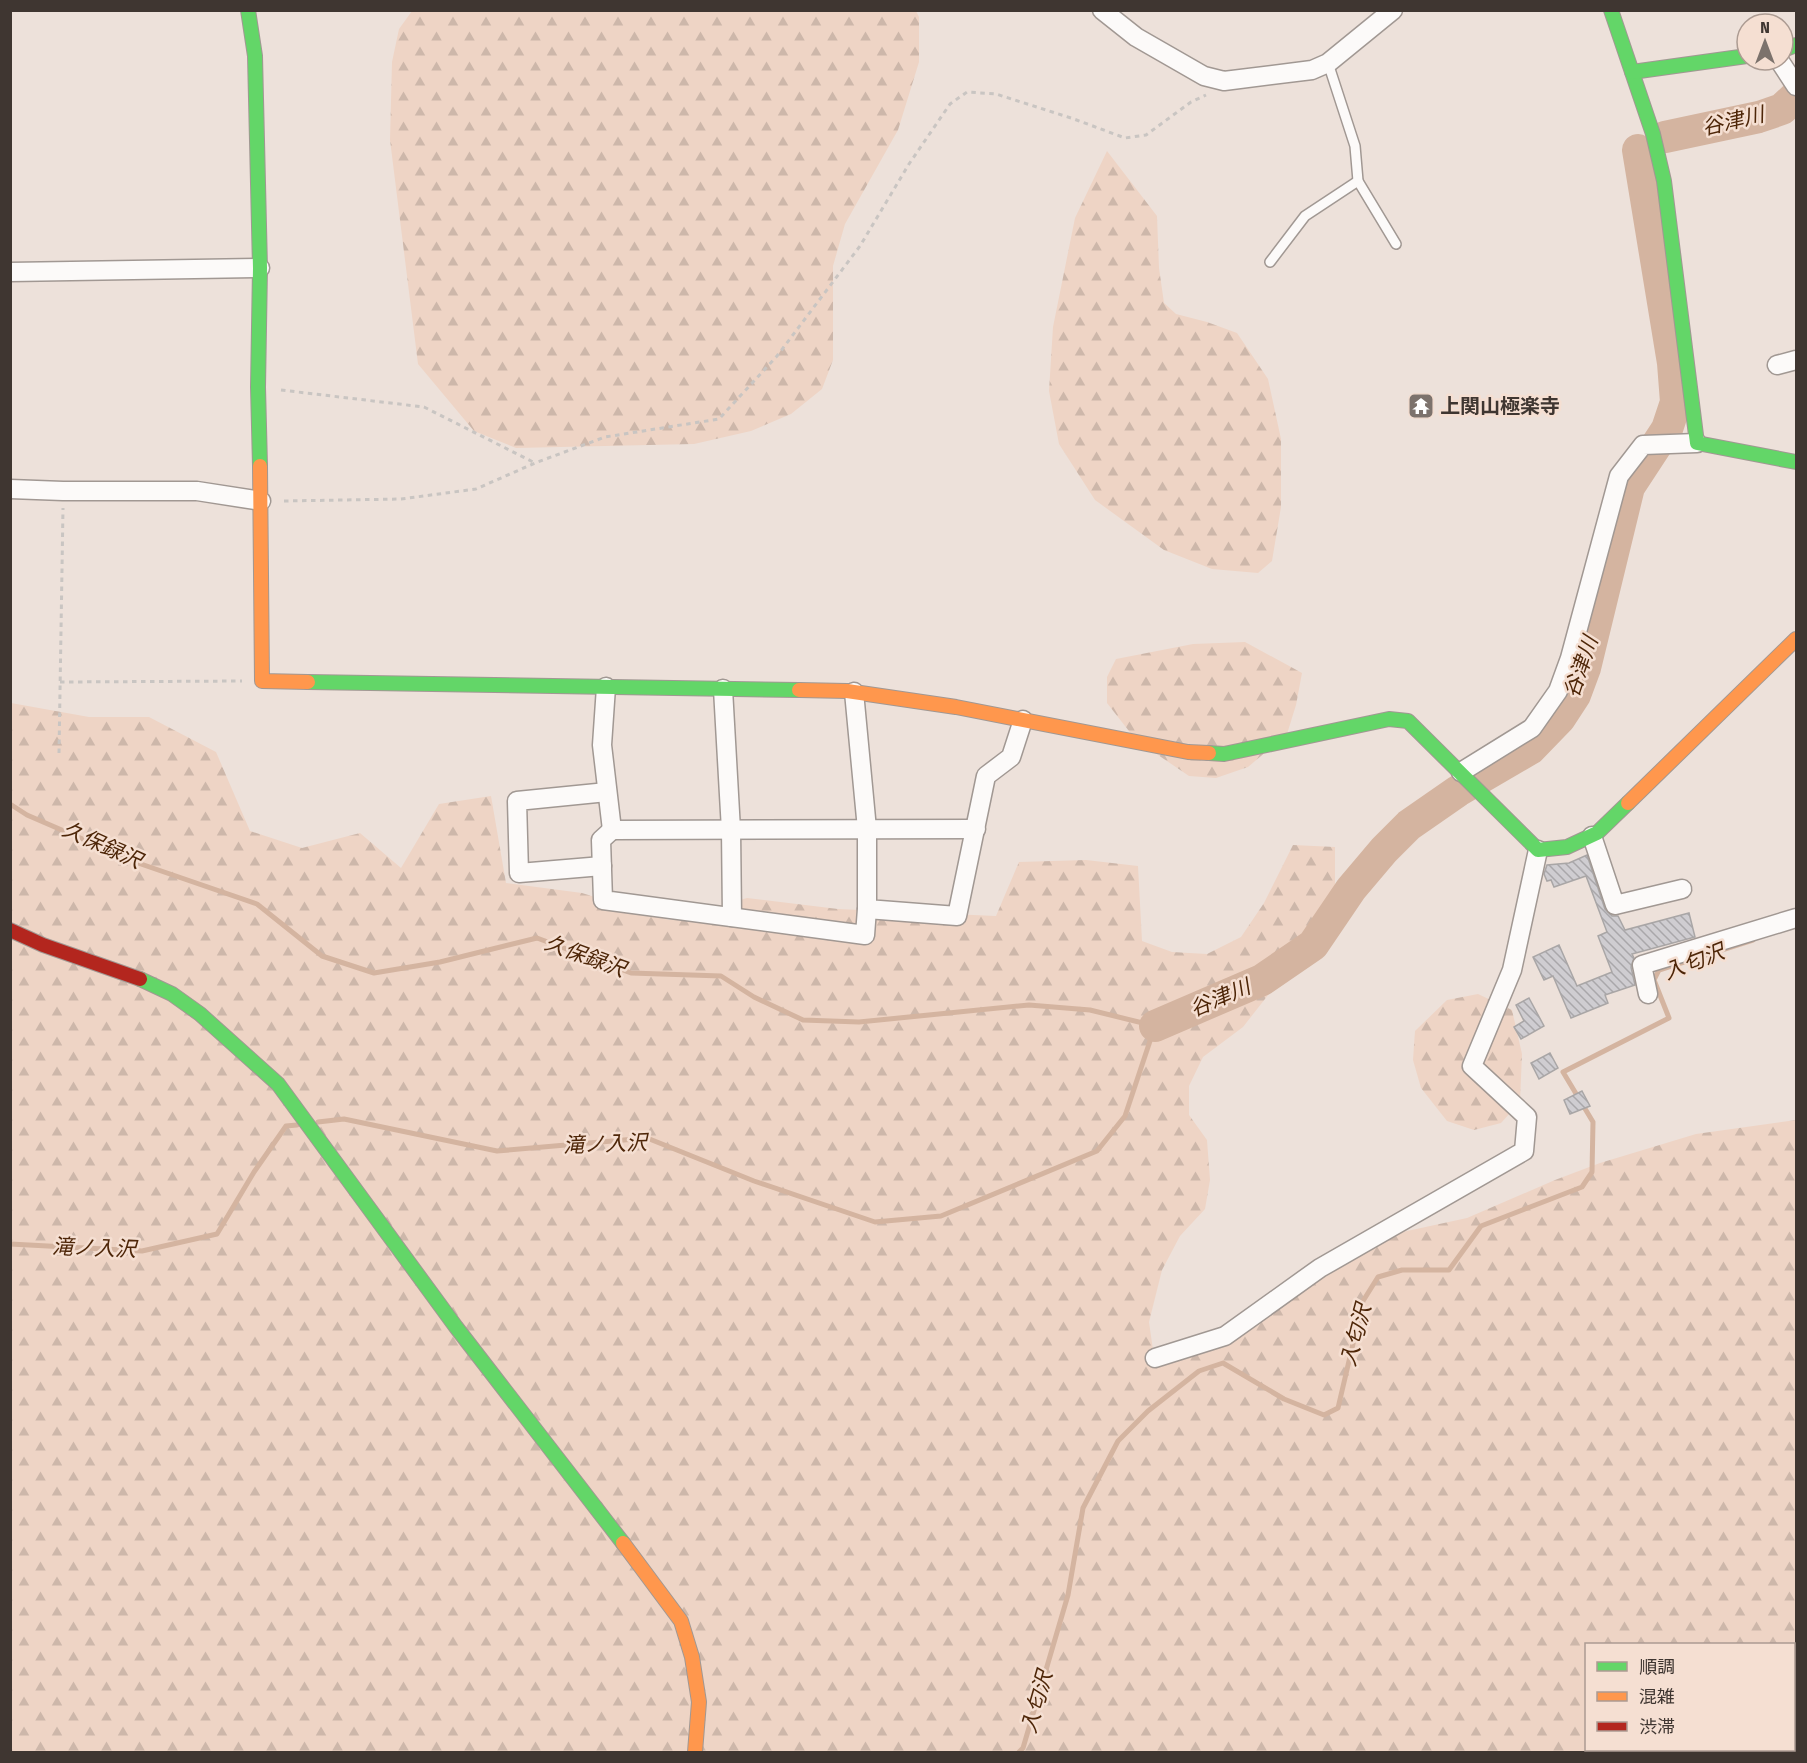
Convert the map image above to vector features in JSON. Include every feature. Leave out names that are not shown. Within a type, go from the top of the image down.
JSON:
[{"type":"street","points":[[248,10],[255,56],[260,268],[258,387],[262,681],[854,692],[956,707],[1188,752],[1224,754],[1389,719],[1408,721],[1538,850]]},
{"type":"street","points":[[1102,10],[1136,37],[1204,76],[1224,81],[1312,70],[1328,63],[1393,10]]},
{"type":"street","points":[[1611,10],[1653,134],[1664,181],[1697,443]]},
{"type":"street","points":[[1632,72],[1735,58]]},
{"type":"street","points":[[1787,72],[1797,86]]},
{"type":"street","points":[[10,272],[260,268]]},
{"type":"street","points":[[1777,365],[1797,360]]},
{"type":"street","points":[[1461,772],[1532,728],[1558,691],[1570,658],[1619,477],[1642,445],[1697,443],[1797,462]]},
{"type":"street","points":[[10,489],[197,491],[261,501]]},
{"type":"street","points":[[1538,850],[1567,847],[1592,836],[1611,821],[1797,639]]},
{"type":"street","points":[[606,687],[602,745],[612,830]]},
{"type":"street","points":[[723,689],[731,830],[732,917]]},
{"type":"street","points":[[854,692],[867,829],[866,935],[603,900],[601,840],[612,830],[731,830],[867,829],[976,829]]},
{"type":"street","points":[[867,909],[957,916],[986,776],[1011,757],[1023,720]]},
{"type":"street","points":[[602,866],[519,873],[517,801],[608,792]]},
{"type":"street","points":[[1592,836],[1615,905],[1682,889]]},
{"type":"street","points":[[1155,1358],[1225,1336],[1320,1268],[1524,1151],[1527,1117],[1472,1066],[1512,970],[1538,850]]},
{"type":"street","points":[[1648,994],[1642,965],[1797,918]]},
{"type":"street","points":[[10,930],[43,945],[136,977],[172,994],[218,1029],[278,1084],[456,1327],[660,1590],[681,1621],[692,1657],[699,1702],[695,1752]]},
{"type":"lane","points":[[1328,63],[1355,146],[1358,181],[1396,244]]},
{"type":"lane","points":[[1270,262],[1305,216],[1358,181]]},
{"type":"path","points":[[261,501],[401,499],[476,489],[535,463],[605,437],[719,419],[791,338],[860,246],[909,164],[951,104],[967,92],[996,94],[1074,118],[1125,138],[1146,135],[1191,102],[1212,92],[1224,81]]},
{"type":"path","points":[[258,387],[424,407],[535,463]]},
{"type":"path","points":[[59,753],[63,491]]},
{"type":"path","points":[[60,682],[262,681]]},
{"type":"green space","points":[[412,11],[916,11],[919,17],[919,62],[898,130],[845,224],[833,266],[833,360],[822,389],[791,414],[751,431],[694,444],[516,448],[474,431],[418,364],[390,140],[392,62],[399,29]]},
{"type":"green space","points":[[1107,151],[1157,216],[1159,268],[1164,303],[1176,314],[1237,333],[1268,379],[1281,439],[1281,507],[1272,561],[1258,573],[1212,569],[1164,550],[1095,500],[1059,444],[1049,391],[1053,327],[1075,218]]},
{"type":"green space","points":[[1245,642],[1302,673],[1296,705],[1287,734],[1248,767],[1216,778],[1189,776],[1136,740],[1107,703],[1107,677],[1116,659],[1193,644]]},
{"type":"green space","points":[[11,703],[89,717],[149,717],[216,752],[250,831],[302,848],[360,833],[401,868],[439,804],[491,796],[506,883],[582,893],[669,920],[747,898],[838,909],[996,916],[1019,862],[1086,860],[1138,866],[1142,941],[1172,952],[1207,954],[1241,937],[1264,903],[1293,845],[1335,847],[1335,891],[1312,939],[1243,1027],[1203,1057],[1189,1086],[1189,1115],[1207,1140],[1210,1180],[1205,1209],[1180,1236],[1162,1270],[1149,1322],[1153,1350],[1216,1333],[1361,1241],[1467,1218],[1600,1163],[1696,1134],[1796,1120],[1796,1752],[11,1752]]},
{"type":"green space","points":[[1478,994],[1512,1010],[1522,1054],[1520,1102],[1501,1123],[1474,1130],[1447,1121],[1421,1088],[1413,1060],[1415,1031],[1447,1000]]},
{"type":"building","points":[[1587,855],[1605,909],[1612,916],[1618,916],[1625,930],[1689,913],[1695,937],[1632,954],[1634,958],[1631,967],[1635,985],[1605,995],[1608,1003],[1571,1018],[1553,976],[1544,980],[1533,957],[1559,945],[1577,986],[1612,972],[1598,936],[1607,932],[1586,876],[1554,887],[1551,880],[1547,881],[1544,874],[1547,865],[1569,863]]},
{"type":"building","points":[[1529,998],[1544,1026],[1521,1039],[1514,1027],[1524,1021],[1516,1005]]},
{"type":"building","points":[[1550,1053],[1558,1068],[1539,1079],[1531,1063]]},
{"type":"building","points":[[1582,1091],[1590,1106],[1570,1114],[1564,1100]]},
{"type":"waterway","name":"谷津川","points":[[1665,137],[1759,117],[1782,109],[1796,96]]},
{"type":"waterway","name":"谷津川","points":[[1155,1026],[1262,980],[1313,945],[1351,889],[1409,825],[1458,791],[1530,749],[1560,718],[1575,695],[1585,668],[1629,487],[1667,429],[1676,402],[1673,363],[1638,150]]},
{"type":"waterway","name":"久保録沢","points":[[10,804],[27,815],[138,863],[257,904],[322,956],[374,973],[440,962],[537,938],[631,973],[721,976],[754,997],[803,1020],[859,1022],[1029,1005],[1090,1010],[1155,1026],[1125,1116],[1097,1151],[941,1216],[875,1222],[754,1181],[647,1138],[497,1151],[344,1119],[318,1122]]},
{"type":"waterway","name":"入匂沢","points":[[1019,1752],[1023,1748],[1068,1595],[1083,1508],[1118,1441],[1148,1411],[1199,1371],[1223,1363],[1284,1399],[1324,1415],[1338,1408],[1363,1301],[1378,1277],[1402,1270],[1449,1270],[1481,1226],[1582,1187],[1592,1172],[1593,1122],[1563,1072],[1669,1018],[1654,980],[1659,970],[1753,940]]},
{"type":"waterway","name":"滝ノ入沢","points":[[10,1244],[142,1251],[217,1234],[254,1172],[286,1126],[297,1125]]},
{"type":"traffic: fast","points":[[248,10],[255,56],[260,268],[258,387],[260,466]]},
{"type":"traffic: fast","points":[[1611,10],[1653,134],[1664,181],[1697,443],[1796,462]]},
{"type":"traffic: fast","points":[[1632,72],[1735,58]]},
{"type":"traffic: fast","points":[[308,682],[799,690]]},
{"type":"traffic: fast","points":[[1209,753],[1224,754],[1389,719],[1408,721],[1538,850],[1567,847],[1597,833],[1628,803]]},
{"type":"traffic: fast","points":[[140,979],[172,994],[200,1014],[278,1084],[456,1327],[623,1543]]},
{"type":"traffic: slow","points":[[260,466],[262,681],[308,682]]},
{"type":"traffic: slow","points":[[1628,803],[1796,639]]},
{"type":"traffic: slow","points":[[799,690],[847,691],[956,707],[1188,752],[1209,753]]},
{"type":"traffic: slow","points":[[623,1543],[681,1621],[692,1657],[699,1702],[695,1752]]},
{"type":"traffic: jam","points":[[10,930],[43,945],[140,979]]},
{"type":"place","name":"上関山極楽寺","points":[[1421,406]]}]
